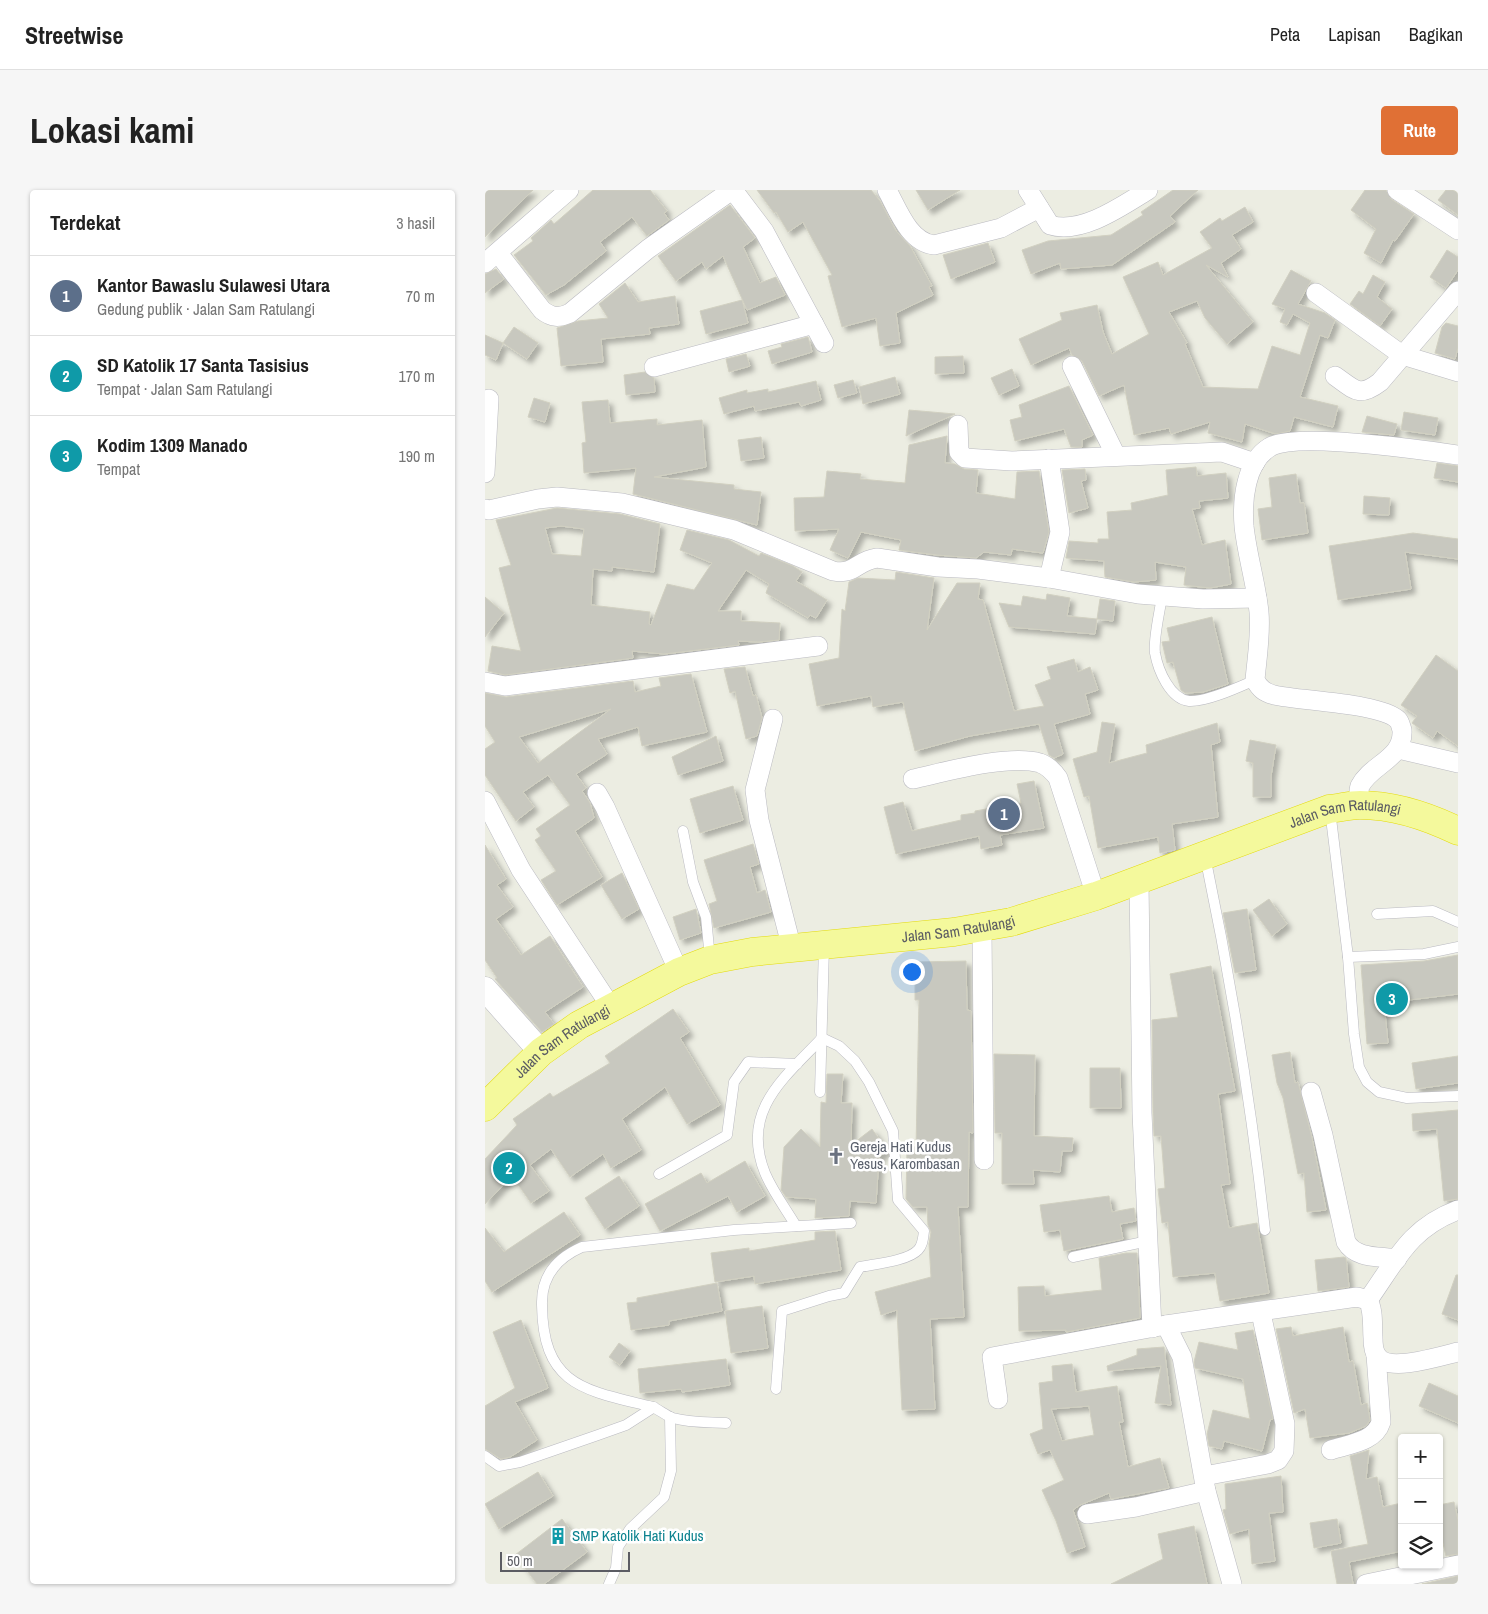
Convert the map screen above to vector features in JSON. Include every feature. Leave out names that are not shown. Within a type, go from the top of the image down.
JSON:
[{"type":"highway","name":"Jalan Sam Ratulangi","points":[[485,1107],[541,1052],[579,1026],[679,972],[710,960],[751,952],[982,929],[1096,896],[1329,810],[1359,805],[1417,815],[1458,831]]},
{"type":"street","points":[[569,190],[491,258],[548,315],[560,317],[570,312],[648,249],[732,190],[764,231],[824,344]]},
{"type":"street","points":[[887,190],[914,236],[923,243],[934,245],[1001,228],[1039,208]]},
{"type":"street","points":[[1028,190],[1050,226],[1059,228],[1074,227],[1115,211],[1148,190]]},
{"type":"street","points":[[1397,190],[1458,230]]},
{"type":"street","points":[[1335,376],[1356,390],[1363,392],[1380,382],[1458,291]]},
{"type":"street","points":[[1316,293],[1402,355],[1458,372]]},
{"type":"street","points":[[654,367],[814,324]]},
{"type":"street","points":[[1072,366],[1115,456]]},
{"type":"street","points":[[485,473],[489,399]]},
{"type":"street","points":[[958,425],[959,452],[965,458],[1012,461],[1222,452],[1255,463]]},
{"type":"street","points":[[1359,805],[1359,788],[1366,778],[1398,749],[1402,736],[1401,727],[1398,720],[1373,709],[1273,695],[1262,691],[1255,680],[1260,633],[1257,598],[1244,525],[1248,476],[1255,463],[1269,447],[1281,443],[1307,441],[1337,442],[1458,455]]},
{"type":"street","points":[[1049,460],[1060,532],[1049,578]]},
{"type":"street","points":[[485,509],[489,510],[547,498],[612,502],[735,530],[833,571],[842,573],[851,572],[868,560],[877,558],[938,567],[978,569],[1049,578],[1162,596],[1203,599],[1257,598]]},
{"type":"street","points":[[485,682],[505,686],[818,646]]},
{"type":"street","points":[[773,719],[755,790],[759,820],[792,949]]},
{"type":"street","points":[[1398,749],[1458,763]]},
{"type":"street","points":[[913,778],[1010,762],[1030,761],[1042,764],[1053,770],[1096,896]]},
{"type":"street","points":[[597,793],[679,972]]},
{"type":"street","points":[[485,801],[521,870],[611,1008]]},
{"type":"street","points":[[1139,881],[1142,1113],[1148,1241],[1159,1326],[1182,1356],[1205,1484],[1231,1584]]},
{"type":"street","points":[[982,929],[984,1160]]},
{"type":"street","points":[[485,989],[505,1014],[541,1052]]},
{"type":"street","points":[[1311,1092],[1346,1242],[1350,1249],[1357,1253],[1397,1258]]},
{"type":"street","points":[[1368,1300],[1413,1236],[1427,1226],[1458,1210]]},
{"type":"street","points":[[998,1399],[992,1357],[1159,1326],[1357,1298],[1368,1300]]},
{"type":"street","points":[[1331,1450],[1371,1437],[1379,1430],[1381,1422],[1372,1308],[1368,1300]]},
{"type":"street","points":[[1087,1514],[1136,1507],[1278,1460],[1284,1451],[1285,1424],[1261,1313]]},
{"type":"street","points":[[1376,1355],[1389,1364],[1404,1364],[1458,1352]]},
{"type":"street","points":[[1366,1584],[1458,1565]]},
{"type":"lane","points":[[1162,596],[1155,652],[1164,678],[1175,694],[1189,701],[1226,693],[1255,680]]},
{"type":"lane","points":[[1329,810],[1348,957],[1354,1034],[1359,1067],[1367,1082],[1379,1092],[1407,1098],[1458,1096]]},
{"type":"lane","points":[[683,831],[693,882],[706,917],[710,960]]},
{"type":"lane","points":[[1205,855],[1231,984],[1255,1138],[1265,1230]]},
{"type":"lane","points":[[1377,914],[1433,911],[1458,922]]},
{"type":"lane","points":[[820,1092],[824,945]]},
{"type":"lane","points":[[1348,957],[1424,954],[1458,947]]},
{"type":"lane","points":[[796,1226],[765,1173],[759,1148],[759,1123],[763,1108],[772,1090],[821,1038]]},
{"type":"lane","points":[[776,1389],[782,1311],[844,1293],[860,1268],[910,1256],[917,1251],[922,1242],[924,1231],[898,1200],[893,1131],[869,1082],[855,1061],[839,1046],[821,1038]]},
{"type":"lane","points":[[659,1174],[727,1135],[734,1082],[748,1062],[797,1064]]},
{"type":"lane","points":[[726,1423],[683,1420],[670,1417],[654,1407],[589,1390],[572,1382],[561,1372],[549,1351],[542,1327],[541,1299],[547,1276],[560,1258],[582,1247],[644,1238],[851,1223]]},
{"type":"lane","points":[[1073,1257],[1148,1241]]},
{"type":"lane","points":[[485,1456],[499,1466],[520,1462],[626,1424],[654,1407]]},
{"type":"lane","points":[[609,1584],[616,1568],[618,1547],[630,1528],[664,1497],[671,1470],[670,1417]]},
{"type":"building","points":[[485,190],[533,190],[485,237]]},
{"type":"building","points":[[593,190],[650,190],[667,211],[664,213],[669,220],[647,236],[632,217],[600,242],[606,251],[564,285],[546,295],[514,255],[533,241],[531,238],[551,220],[554,224]]},
{"type":"building","points":[[757,190],[871,190],[880,201],[896,231],[910,246],[932,286],[929,287],[933,295],[896,313],[900,343],[880,346],[876,318],[842,327],[828,276],[832,275],[803,222],[788,232],[776,212],[774,213]]},
{"type":"building","points":[[916,190],[960,190],[928,210]]},
{"type":"building","points":[[1173,190],[1198,190],[1170,216],[1175,222],[1112,265],[1061,269],[1060,263],[1031,274],[1022,250],[1048,241],[1111,235],[1143,215],[1141,212]]},
{"type":"building","points":[[1365,190],[1386,190],[1391,199],[1414,214],[1395,241],[1393,240],[1381,263],[1364,253],[1376,229],[1351,210]]},
{"type":"building","points":[[1446,190],[1453,190],[1458,193],[1458,215],[1438,200]]},
{"type":"building","points":[[730,205],[755,238],[743,247],[760,283],[776,277],[785,295],[747,310],[723,256],[706,269],[702,262],[676,281],[658,256]]},
{"type":"building","points":[[1245,207],[1253,222],[1232,235],[1241,249],[1221,263],[1228,277],[1206,265],[1253,322],[1227,344],[1205,318],[1197,301],[1169,312],[1187,343],[1185,344],[1203,387],[1258,389],[1272,346],[1300,355],[1310,323],[1293,314],[1287,325],[1280,322],[1285,309],[1272,304],[1291,270],[1311,281],[1298,304],[1325,313],[1335,320],[1328,338],[1320,335],[1300,397],[1338,406],[1333,427],[1294,417],[1290,431],[1276,434],[1245,424],[1242,442],[1208,433],[1210,422],[1171,434],[1169,428],[1134,435],[1124,385],[1099,396],[1082,361],[1072,355],[1069,348],[1031,365],[1019,339],[1062,320],[1060,313],[1097,305],[1103,332],[1112,354],[1149,334],[1123,277],[1158,262],[1163,275],[1212,248],[1200,232],[1220,218],[1222,221]]},
{"type":"building","points":[[988,243],[995,262],[951,279],[943,255]]},
{"type":"building","points":[[1447,250],[1458,257],[1458,270],[1446,288],[1430,277]]},
{"type":"building","points":[[496,269],[504,279],[485,293],[485,274]]},
{"type":"building","points":[[1373,275],[1385,282],[1377,297],[1392,309],[1380,326],[1350,304],[1359,291],[1363,294]]},
{"type":"building","points":[[625,283],[638,302],[675,296],[679,324],[649,328],[650,334],[601,339],[603,362],[561,366],[557,328],[578,321],[608,318],[599,304]]},
{"type":"building","points":[[742,300],[748,323],[706,334],[700,311]]},
{"type":"building","points":[[1446,323],[1458,326],[1458,348],[1455,359],[1435,353],[1442,327]]},
{"type":"building","points":[[514,327],[538,343],[527,359],[503,343]]},
{"type":"building","points":[[485,335],[503,343],[496,360],[485,355]]},
{"type":"building","points":[[808,337],[812,352],[772,364],[768,351],[782,347],[781,344]]},
{"type":"building","points":[[746,354],[750,366],[729,372],[726,359]]},
{"type":"building","points":[[963,356],[964,373],[935,374],[935,357]]},
{"type":"building","points":[[1012,369],[1019,386],[999,395],[991,378]]},
{"type":"building","points":[[645,372],[654,378],[655,392],[626,395],[624,375]]},
{"type":"building","points":[[895,377],[900,394],[863,404],[859,387]]},
{"type":"building","points":[[853,380],[857,393],[838,398],[834,385]]},
{"type":"building","points":[[816,381],[821,400],[801,406],[799,402],[755,411],[754,406],[724,414],[719,398],[747,390],[747,393],[768,389],[768,392]]},
{"type":"building","points":[[1069,386],[1093,435],[1082,440],[1082,447],[1071,447],[1064,429],[1015,441],[1010,420],[1022,417],[1019,405]]},
{"type":"building","points":[[534,398],[550,403],[545,422],[528,417]]},
{"type":"building","points":[[608,400],[610,423],[657,419],[657,425],[702,420],[706,467],[654,477],[734,485],[734,489],[761,492],[757,525],[633,494],[636,468],[584,473],[582,443],[586,442],[582,402]]},
{"type":"building","points":[[909,410],[955,414],[906,436]]},
{"type":"building","points":[[1404,412],[1438,418],[1435,435],[1401,430]]},
{"type":"building","points":[[1367,416],[1397,424],[1394,435],[1362,432]]},
{"type":"building","points":[[947,436],[945,463],[955,464],[964,469],[978,470],[976,493],[1015,499],[1017,472],[1039,471],[1049,532],[1043,553],[1012,549],[1011,555],[984,552],[976,558],[937,555],[899,550],[901,540],[861,532],[848,558],[830,550],[839,529],[795,531],[794,498],[824,497],[827,471],[861,474],[860,479],[905,483],[909,445]]},
{"type":"building","points":[[761,437],[764,458],[741,461],[738,440]]},
{"type":"building","points":[[1437,463],[1458,466],[1458,482],[1434,478]]},
{"type":"building","points":[[1196,467],[1197,476],[1226,473],[1228,498],[1199,501],[1200,508],[1192,509],[1202,545],[1225,540],[1231,584],[1210,588],[1184,585],[1186,567],[1155,562],[1156,580],[1134,582],[1105,577],[1104,561],[1066,558],[1069,541],[1098,543],[1098,539],[1109,539],[1107,512],[1132,510],[1131,503],[1168,495],[1166,470]]},
{"type":"building","points":[[1085,469],[1086,480],[1081,481],[1088,508],[1069,513],[1062,470]]},
{"type":"building","points":[[1296,474],[1300,503],[1304,503],[1308,533],[1262,540],[1258,509],[1272,507],[1269,478]]},
{"type":"building","points":[[1364,496],[1390,498],[1389,515],[1363,514]]},
{"type":"building","points":[[557,508],[620,514],[660,524],[654,572],[612,567],[612,571],[593,569],[591,605],[650,612],[649,624],[651,625],[667,584],[694,590],[712,563],[680,550],[687,530],[729,540],[759,556],[761,553],[793,566],[802,572],[796,581],[827,600],[816,618],[810,615],[808,618],[766,593],[769,584],[746,570],[718,611],[741,611],[741,621],[780,623],[779,640],[738,641],[739,645],[664,654],[632,651],[633,658],[505,675],[488,671],[492,646],[521,651],[499,568],[511,565],[496,520]],"holes":[[[561,526],[584,529],[581,556],[552,554],[545,528]]]},
{"type":"building","points":[[1413,533],[1458,539],[1458,559],[1405,552],[1411,589],[1338,600],[1329,546]]},
{"type":"building","points":[[896,572],[934,578],[927,630],[957,583],[980,583],[978,599],[983,600],[1014,711],[1044,706],[1035,685],[1051,679],[1047,667],[1074,659],[1078,672],[1090,667],[1098,690],[1085,694],[1090,714],[1054,724],[1063,754],[1054,758],[1049,755],[1039,724],[970,736],[915,751],[903,702],[873,707],[871,696],[817,706],[809,664],[839,658],[842,609],[845,611],[849,582],[858,578],[895,580]]},
{"type":"building","points":[[1047,594],[1070,598],[1067,616],[1097,619],[1095,634],[1009,627],[999,603],[1021,606],[1023,596],[1046,600]]},
{"type":"building","points":[[485,597],[504,613],[485,637]]},
{"type":"building","points":[[1100,599],[1115,601],[1113,621],[1097,619]]},
{"type":"building","points":[[1212,617],[1228,684],[1203,692],[1185,693],[1181,690],[1173,662],[1167,663],[1162,642],[1170,641],[1167,628]]},
{"type":"building","points":[[1436,655],[1458,671],[1458,746],[1437,731],[1433,738],[1412,723],[1417,716],[1401,705]]},
{"type":"building","points":[[745,667],[753,696],[756,695],[762,718],[757,736],[746,739],[735,691],[730,693],[724,669]]},
{"type":"building","points":[[691,674],[707,732],[642,746],[638,727],[598,739],[607,754],[576,774],[586,788],[582,791],[590,803],[594,818],[575,831],[602,877],[557,905],[541,880],[556,871],[535,840],[541,836],[536,829],[570,805],[548,775],[523,792],[534,807],[516,821],[485,775],[485,749],[495,742],[485,726],[485,693],[506,697],[633,681],[635,692],[661,686],[659,678]],"holes":[[[611,709],[538,763],[519,737]]]},
{"type":"building","points":[[1102,722],[1115,724],[1109,763],[1147,753],[1146,745],[1217,723],[1220,742],[1211,745],[1218,817],[1172,824],[1175,850],[1160,853],[1158,837],[1098,848],[1089,796],[1084,797],[1073,759],[1097,752]]},
{"type":"building","points":[[716,736],[723,761],[678,775],[672,757]]},
{"type":"building","points":[[1250,740],[1276,745],[1271,776],[1271,797],[1253,797],[1253,763],[1246,761]]},
{"type":"building","points":[[1034,781],[1044,828],[1000,835],[1002,845],[981,849],[979,836],[896,854],[884,807],[903,802],[912,831],[961,820],[961,815],[975,813],[975,811],[1021,803],[1017,784]]},
{"type":"building","points":[[733,786],[743,820],[700,833],[690,799]]},
{"type":"building","points":[[753,844],[759,864],[750,867],[757,893],[765,890],[771,912],[714,928],[709,904],[717,901],[704,860]]},
{"type":"building","points":[[485,845],[506,879],[497,885],[513,907],[496,919],[521,955],[550,936],[583,987],[545,1012],[554,1024],[542,1032],[495,979],[497,978],[485,960]]},
{"type":"building","points":[[622,873],[639,909],[622,919],[601,885]]},
{"type":"building","points":[[1269,899],[1287,924],[1272,936],[1253,910]]},
{"type":"building","points":[[696,909],[701,933],[680,940],[673,917]]},
{"type":"building","points":[[1247,909],[1256,970],[1235,973],[1223,913]]},
{"type":"building","points":[[1458,955],[1458,994],[1384,1003],[1388,1043],[1367,1044],[1361,965],[1424,961]]},
{"type":"building","points":[[966,961],[967,1010],[971,1011],[973,1133],[969,1132],[968,1207],[958,1207],[964,1317],[930,1319],[935,1409],[902,1410],[897,1310],[881,1315],[875,1292],[931,1277],[929,1244],[931,1232],[928,1225],[927,1207],[913,1207],[906,1199],[907,1146],[916,1147],[919,1000],[915,1000],[915,962]]},
{"type":"building","points":[[1211,966],[1235,1091],[1218,1094],[1230,1184],[1221,1185],[1229,1228],[1257,1223],[1269,1293],[1220,1301],[1215,1273],[1173,1277],[1168,1222],[1162,1223],[1158,1189],[1165,1188],[1161,1136],[1154,1136],[1153,1113],[1152,1020],[1178,1017],[1170,974]]},
{"type":"building","points":[[673,1009],[689,1032],[680,1038],[720,1105],[687,1124],[665,1087],[622,1119],[641,1150],[611,1168],[603,1154],[570,1177],[551,1149],[530,1165],[549,1191],[531,1203],[512,1176],[485,1204],[485,1159],[517,1125],[513,1119],[550,1093],[553,1097],[610,1063],[605,1056]]},
{"type":"building","points":[[1290,1052],[1295,1083],[1298,1082],[1312,1138],[1326,1210],[1307,1212],[1304,1173],[1298,1174],[1283,1098],[1277,1083],[1272,1055]]},
{"type":"building","points":[[994,1054],[1035,1055],[1034,1136],[1073,1138],[1072,1151],[1062,1151],[1060,1172],[1033,1170],[1034,1184],[1002,1184],[1002,1133],[995,1133]]},
{"type":"building","points":[[1458,1056],[1458,1083],[1416,1089],[1412,1063]]},
{"type":"building","points":[[1090,1068],[1120,1068],[1121,1108],[1090,1108]]},
{"type":"building","name":"Gereja Hati Kudus Yesus, Karombasan","points":[[827,1074],[843,1074],[841,1103],[852,1103],[851,1145],[872,1129],[887,1150],[879,1157],[876,1203],[850,1201],[849,1216],[815,1218],[816,1199],[786,1197],[781,1190],[784,1147],[801,1129],[820,1147],[821,1102],[826,1103]]},
{"type":"building","points":[[1458,1110],[1458,1199],[1444,1201],[1437,1129],[1413,1131],[1412,1114]]},
{"type":"building","points":[[745,1161],[765,1196],[737,1212],[728,1196],[660,1231],[645,1204],[701,1173],[707,1183]]},
{"type":"building","points":[[619,1176],[639,1206],[605,1229],[585,1198]]},
{"type":"building","points":[[1109,1196],[1112,1212],[1134,1208],[1136,1221],[1120,1224],[1123,1239],[1064,1251],[1060,1230],[1044,1232],[1040,1205]]},
{"type":"building","points":[[564,1212],[580,1235],[492,1292],[485,1281],[485,1228],[504,1252]]},
{"type":"building","points":[[835,1231],[841,1270],[755,1284],[754,1276],[715,1282],[711,1253],[749,1248],[749,1251],[815,1240],[815,1232]]},
{"type":"building","points":[[1137,1253],[1140,1318],[1066,1332],[1066,1330],[1019,1331],[1018,1287],[1044,1286],[1045,1296],[1102,1290],[1099,1258]]},
{"type":"building","points":[[1346,1258],[1349,1287],[1318,1291],[1315,1260]]},
{"type":"building","points":[[1456,1275],[1458,1275],[1458,1320],[1442,1314]]},
{"type":"building","points":[[717,1283],[722,1311],[669,1321],[669,1325],[631,1330],[627,1303],[637,1302],[637,1298]]},
{"type":"building","points":[[762,1306],[768,1348],[731,1353],[725,1311]]},
{"type":"building","points":[[521,1320],[548,1388],[515,1402],[537,1440],[510,1457],[501,1459],[485,1449],[485,1406],[515,1388],[493,1332]]},
{"type":"building","points":[[1291,1327],[1293,1336],[1343,1327],[1349,1362],[1353,1361],[1361,1405],[1367,1403],[1370,1420],[1366,1426],[1349,1433],[1310,1438],[1305,1409],[1294,1413],[1276,1329]]},
{"type":"building","points":[[1253,1330],[1273,1419],[1270,1420],[1262,1451],[1224,1441],[1222,1449],[1209,1446],[1207,1434],[1213,1410],[1250,1419],[1243,1379],[1195,1368],[1194,1362],[1199,1342],[1238,1350],[1235,1333]]},
{"type":"building","points":[[619,1343],[630,1351],[620,1365],[609,1357]]},
{"type":"building","points":[[1164,1347],[1171,1405],[1155,1403],[1161,1366],[1108,1371],[1107,1366],[1137,1355],[1137,1349]]},
{"type":"building","points":[[726,1359],[730,1385],[682,1392],[681,1389],[640,1393],[638,1369]]},
{"type":"building","points":[[1072,1364],[1076,1392],[1117,1386],[1123,1422],[1119,1422],[1128,1467],[1160,1458],[1169,1488],[1111,1499],[1109,1493],[1080,1505],[1073,1510],[1085,1547],[1067,1553],[1056,1521],[1042,1490],[1064,1480],[1050,1450],[1038,1454],[1030,1434],[1043,1429],[1039,1383],[1053,1381],[1052,1366]],"holes":[[[1089,1406],[1094,1435],[1062,1441],[1051,1409]]]},
{"type":"building","points":[[1429,1383],[1458,1396],[1458,1423],[1419,1406]]},
{"type":"building","points":[[1369,1450],[1366,1479],[1377,1477],[1383,1507],[1398,1504],[1398,1552],[1349,1562],[1353,1584],[1337,1584],[1331,1551],[1368,1544],[1350,1456]]},
{"type":"building","name":"SMP Katolik Hati Kudus","points":[[538,1472],[553,1496],[499,1529],[485,1504]]},
{"type":"building","points":[[1281,1476],[1283,1512],[1269,1513],[1275,1561],[1252,1564],[1249,1529],[1230,1534],[1223,1510],[1226,1509],[1225,1484]]},
{"type":"building","points":[[1454,1502],[1458,1520],[1458,1554],[1446,1556],[1443,1543],[1443,1504]]},
{"type":"building","name":"SMP Katolik Hati Kudus","points":[[562,1519],[587,1552],[544,1584],[537,1584],[515,1555]]},
{"type":"building","points":[[1337,1519],[1341,1543],[1314,1548],[1310,1523]]},
{"type":"building","points":[[1194,1526],[1207,1584],[1111,1584],[1163,1559],[1158,1534]]},
{"type":"building","points":[[1458,1576],[1458,1584],[1422,1584]]},
{"type":"place","name":"Kantor Bawaslu Sulawesi Utara","points":[[1004,814]]},
{"type":"place","name":"Kodim 1309 Manado","points":[[1392,999]]},
{"type":"place","name":"Gereja Hati Kudus Yesus, Karombasan","points":[[836,1156]]},
{"type":"place","name":"SD Katolik 17 Santa Tasisius","points":[[509,1168]]},
{"type":"place","name":"SMP Katolik Hati Kudus","points":[[558,1536]]}]
